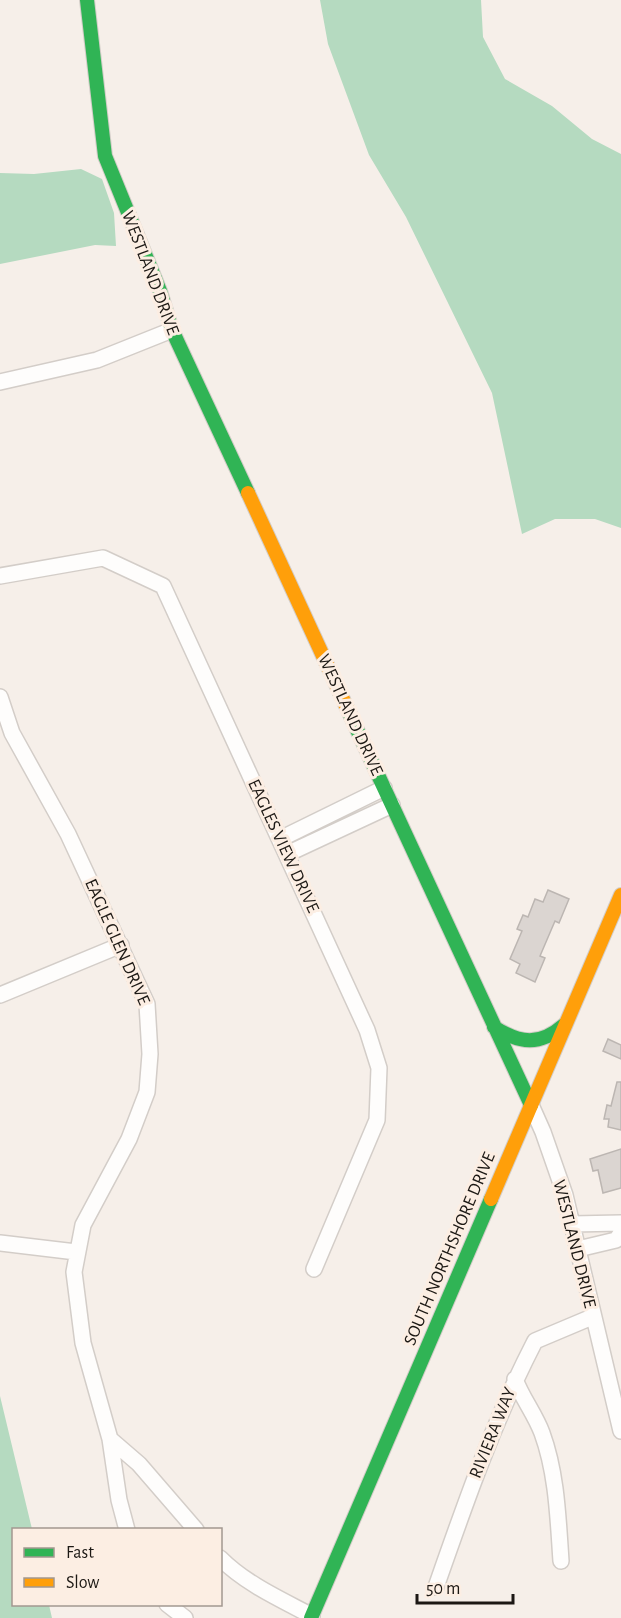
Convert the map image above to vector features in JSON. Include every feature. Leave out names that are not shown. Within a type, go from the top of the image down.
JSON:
[{"type":"main road","name":"WESTLAND DRIVE","points":[[87,0],[89,34],[105,156],[160,291],[172,330],[531,1106]]},
{"type":"main road","name":"SOUTH NORTHSHORE DRIVE","points":[[312,1617],[621,895]]},
{"type":"main road","points":[[494,1027],[514,1040],[536,1043],[558,1031],[568,1020]]},
{"type":"street","points":[[0,382],[97,360],[172,330]]},
{"type":"street","name":"EAGLES VIEW DRIVE","points":[[0,576],[103,558],[163,586],[367,1030],[379,1068],[379,1108],[374,1131],[314,1269]]},
{"type":"street","name":"EAGLE GLEN DRIVE","points":[[0,697],[6,735],[68,834],[147,1004],[150,1054],[147,1092],[129,1139],[92,1204],[83,1225],[76,1252],[75,1294],[83,1343],[111,1439],[118,1491],[127,1528]]},
{"type":"street","points":[[280,839],[384,788]]},
{"type":"street","points":[[287,854],[392,805]]},
{"type":"street","points":[[0,995],[121,945]]},
{"type":"street","name":"WESTLAND DRIVE","points":[[531,1106],[543,1132],[572,1224],[592,1317],[621,1431]]},
{"type":"street","points":[[572,1224],[621,1222]]},
{"type":"street","points":[[578,1249],[616,1240],[621,1233]]},
{"type":"street","points":[[0,1243],[76,1252]]},
{"type":"street","name":"RIVIERA WAY","points":[[436,1587],[478,1466],[515,1379],[536,1341],[592,1317]]},
{"type":"street","points":[[515,1379],[542,1432],[548,1451],[555,1482],[561,1561]]},
{"type":"street","points":[[111,1439],[139,1464],[194,1528]]},
{"type":"street","points":[[222,1560],[232,1570],[263,1590],[312,1617]]},
{"type":"street","points":[[168,1606],[185,1618]]},
{"type":"green space","points":[[320,0],[481,0],[483,37],[505,79],[552,106],[592,139],[621,154],[621,528],[595,519],[555,519],[522,534],[492,393],[406,217],[369,155],[328,44]]},
{"type":"green space","points":[[81,169],[102,179],[114,213],[116,246],[95,245],[0,264],[0,173],[34,174]]},
{"type":"green space","points":[[0,1396],[32,1528],[12,1528],[12,1606],[49,1606],[52,1618],[0,1618]]},
{"type":"building","points":[[548,890],[569,899],[559,923],[555,921],[540,956],[545,958],[535,982],[516,973],[520,964],[510,959],[522,931],[517,929],[523,915],[528,917],[535,899],[543,902]]},
{"type":"building","points":[[608,1039],[621,1045],[621,1059],[603,1051]]},
{"type":"building","points":[[617,1082],[621,1082],[621,1130],[608,1127],[609,1119],[604,1119],[607,1105],[611,1106]]},
{"type":"building","points":[[621,1149],[621,1188],[603,1193],[598,1170],[593,1171],[590,1159]]},
{"type":"traffic: fast","points":[[87,0],[105,156],[160,291],[172,330],[248,493]]},
{"type":"traffic: fast","points":[[347,708],[531,1105]]},
{"type":"traffic: fast","points":[[494,1027],[513,1037],[530,1040],[547,1037],[564,1025]]},
{"type":"traffic: fast","points":[[311,1618],[491,1199]]},
{"type":"traffic: slow","points":[[248,493],[347,708]]},
{"type":"traffic: slow","points":[[491,1199],[621,895]]}]
